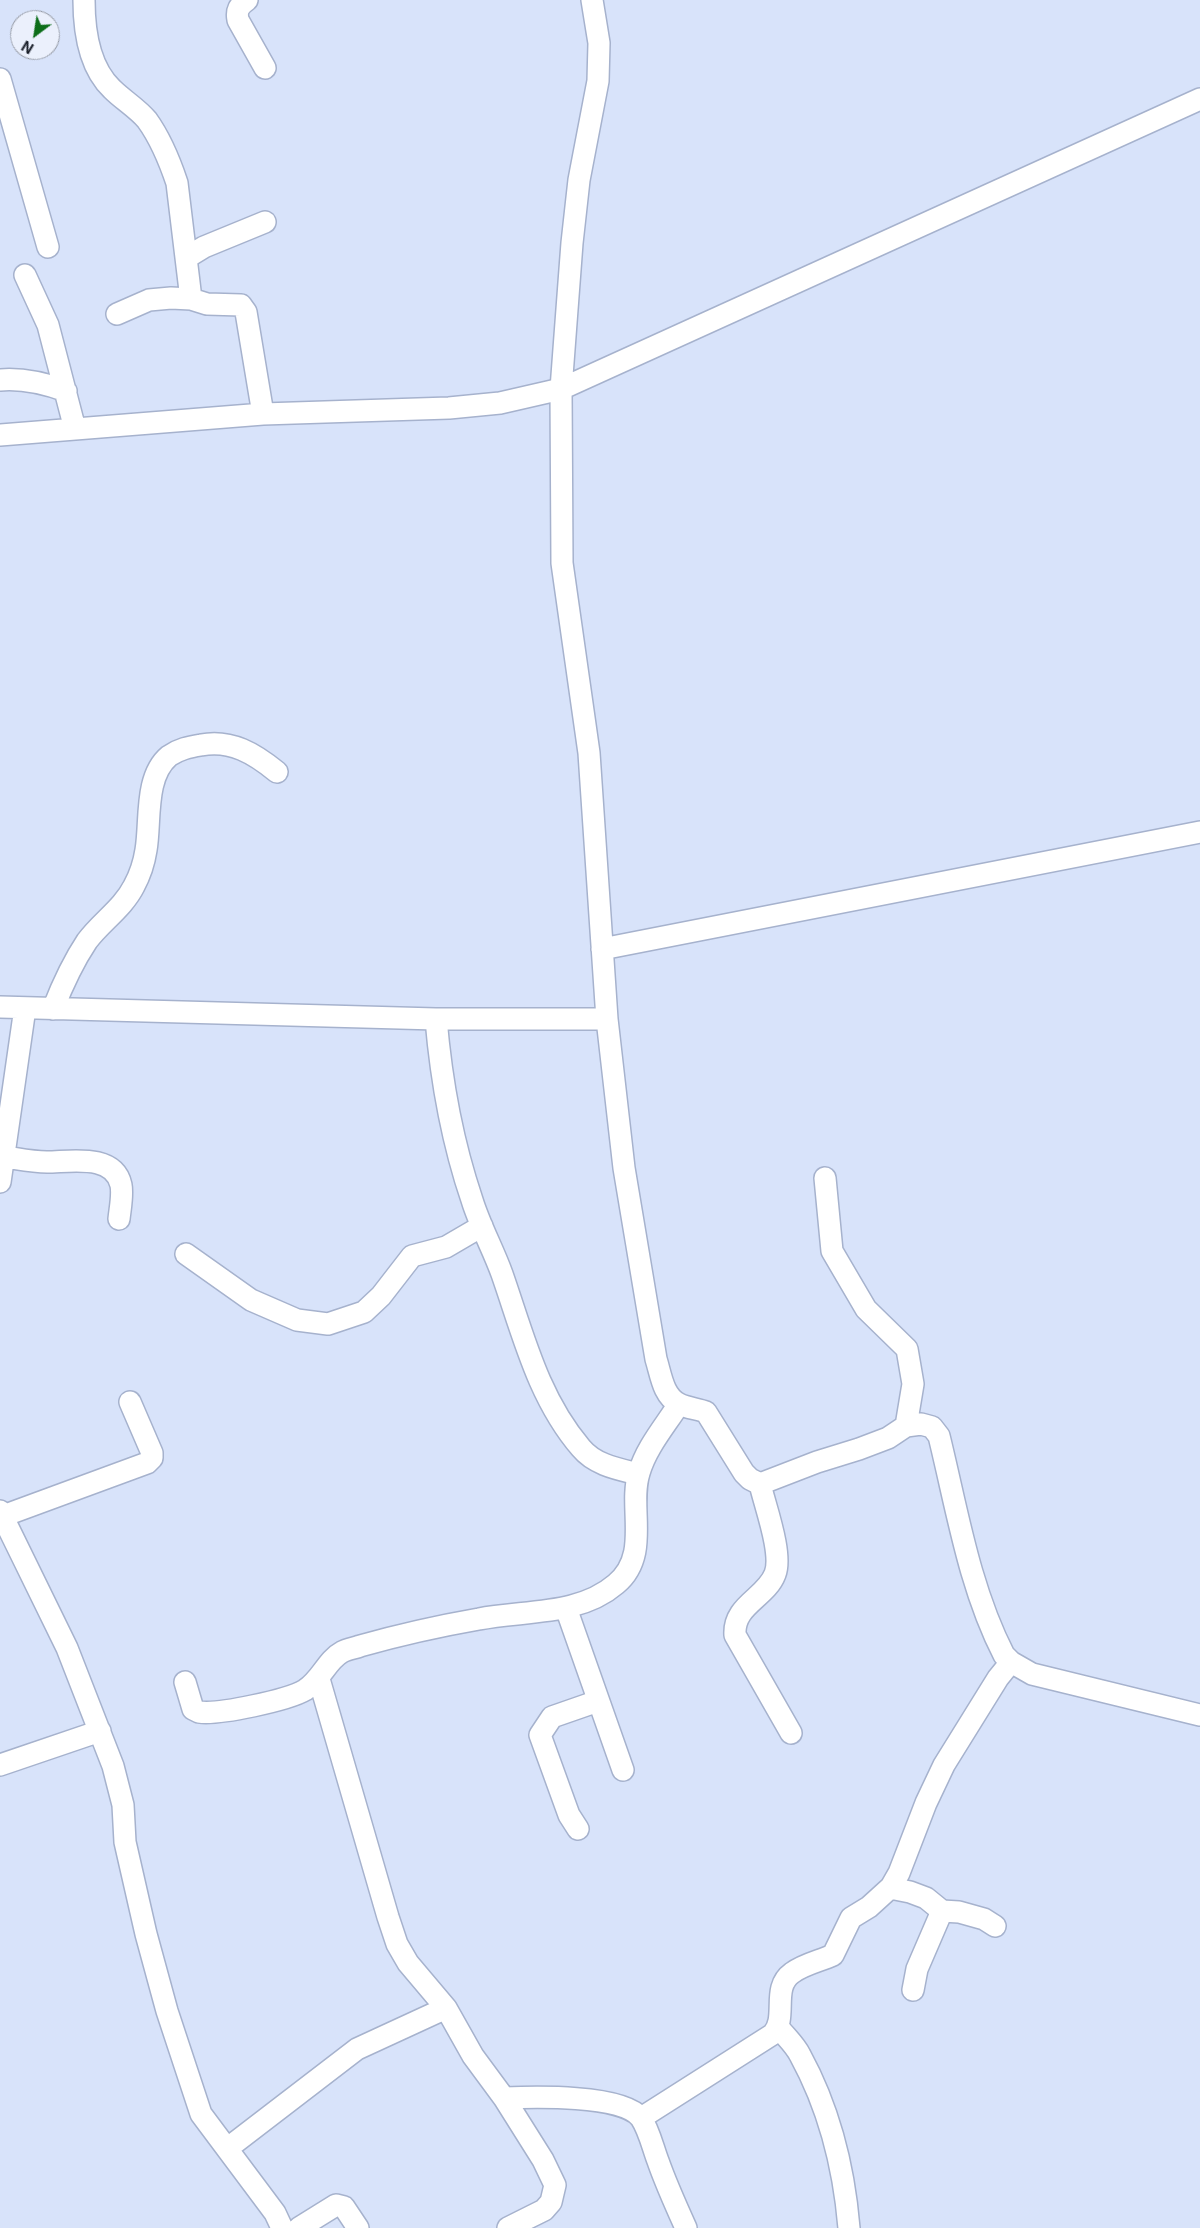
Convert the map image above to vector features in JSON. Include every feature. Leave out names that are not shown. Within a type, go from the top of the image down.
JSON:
[{"type":"street","points":[[84,0],[84,26],[87,43],[103,79],[148,122],[171,164],[177,183],[191,299]]},
{"type":"street","points":[[247,0],[236,11],[238,20],[265,68]]},
{"type":"street","points":[[592,0],[599,43],[598,81],[578,180],[561,389],[562,563],[589,754],[607,1019],[624,1168],[656,1359],[664,1388],[671,1398],[679,1404],[706,1412],[744,1472],[750,1479],[760,1484],[888,1438],[906,1426],[922,1424],[932,1427],[940,1436],[960,1527],[978,1592],[1000,1647],[1011,1662],[1032,1674],[1200,1715]]},
{"type":"street","points":[[0,79],[48,247]]},
{"type":"street","points":[[0,435],[262,414],[450,408],[500,403],[561,389],[1200,98]]},
{"type":"street","points":[[186,258],[204,247],[265,222]]},
{"type":"street","points":[[25,275],[48,325],[75,429]]},
{"type":"street","points":[[117,314],[149,300],[171,298],[191,299],[207,304],[241,305],[246,312],[262,414]]},
{"type":"street","points":[[0,380],[17,378],[46,384],[66,391]]},
{"type":"street","points":[[53,1009],[87,942],[130,894],[140,875],[146,850],[152,791],[158,770],[169,757],[183,748],[206,744],[224,744],[258,756],[277,772]]},
{"type":"street","points":[[602,949],[1200,832]]},
{"type":"street","points":[[0,1007],[436,1019],[607,1019]]},
{"type":"street","points":[[0,1182],[25,1008]]},
{"type":"street","points":[[436,1019],[444,1087],[472,1200],[498,1263],[532,1364],[560,1417],[582,1449],[596,1460],[610,1467],[638,1474]]},
{"type":"street","points":[[5,1157],[29,1161],[88,1161],[104,1166],[113,1171],[121,1186],[119,1220]]},
{"type":"street","points":[[825,1178],[832,1251],[866,1309],[908,1349],[912,1384],[906,1426]]},
{"type":"street","points":[[186,1254],[251,1300],[297,1320],[328,1324],[364,1312],[381,1296],[412,1256],[446,1247],[482,1226]]},
{"type":"street","points":[[130,1402],[152,1453],[152,1458],[147,1463],[2,1513],[67,1648],[100,1731],[119,1786],[124,1805],[125,1842],[146,1934],[167,2011],[201,2114],[275,2213],[282,2228]]},
{"type":"street","points":[[184,1682],[193,1709],[205,1713],[256,1705],[305,1690],[319,1679],[342,1652],[480,1619],[566,1608],[603,1593],[617,1584],[627,1571],[636,1542],[638,1474],[646,1456],[679,1404]]},
{"type":"street","points":[[760,1484],[778,1561],[775,1575],[767,1586],[742,1611],[734,1623],[735,1635],[791,1733]]},
{"type":"street","points":[[566,1608],[623,1770]]},
{"type":"street","points":[[848,2228],[840,2167],[829,2119],[799,2054],[779,2028],[780,1996],[784,1982],[791,1973],[833,1955],[852,1918],[869,1907],[890,1888],[899,1873],[926,1803],[944,1765],[998,1678],[1011,1662]]},
{"type":"street","points":[[319,1679],[397,1944],[408,1963],[446,2008],[473,2056],[504,2098],[543,2160],[554,2185],[551,2202],[544,2210],[508,2228]]},
{"type":"street","points":[[578,1829],[569,1815],[540,1735],[552,1717],[598,1701]]},
{"type":"street","points":[[0,1765],[100,1731]]},
{"type":"street","points":[[890,1888],[926,1898],[942,1911],[959,1912],[984,1919],[995,1926]]},
{"type":"street","points":[[913,1990],[917,1969],[942,1911]]},
{"type":"street","points":[[228,2148],[357,2049],[446,2008]]},
{"type":"street","points":[[640,2118],[773,2034],[779,2028]]},
{"type":"street","points":[[504,2098],[533,2097],[610,2103],[630,2109],[640,2118],[686,2228]]},
{"type":"street","points":[[299,2228],[336,2205],[344,2207],[358,2228]]}]
